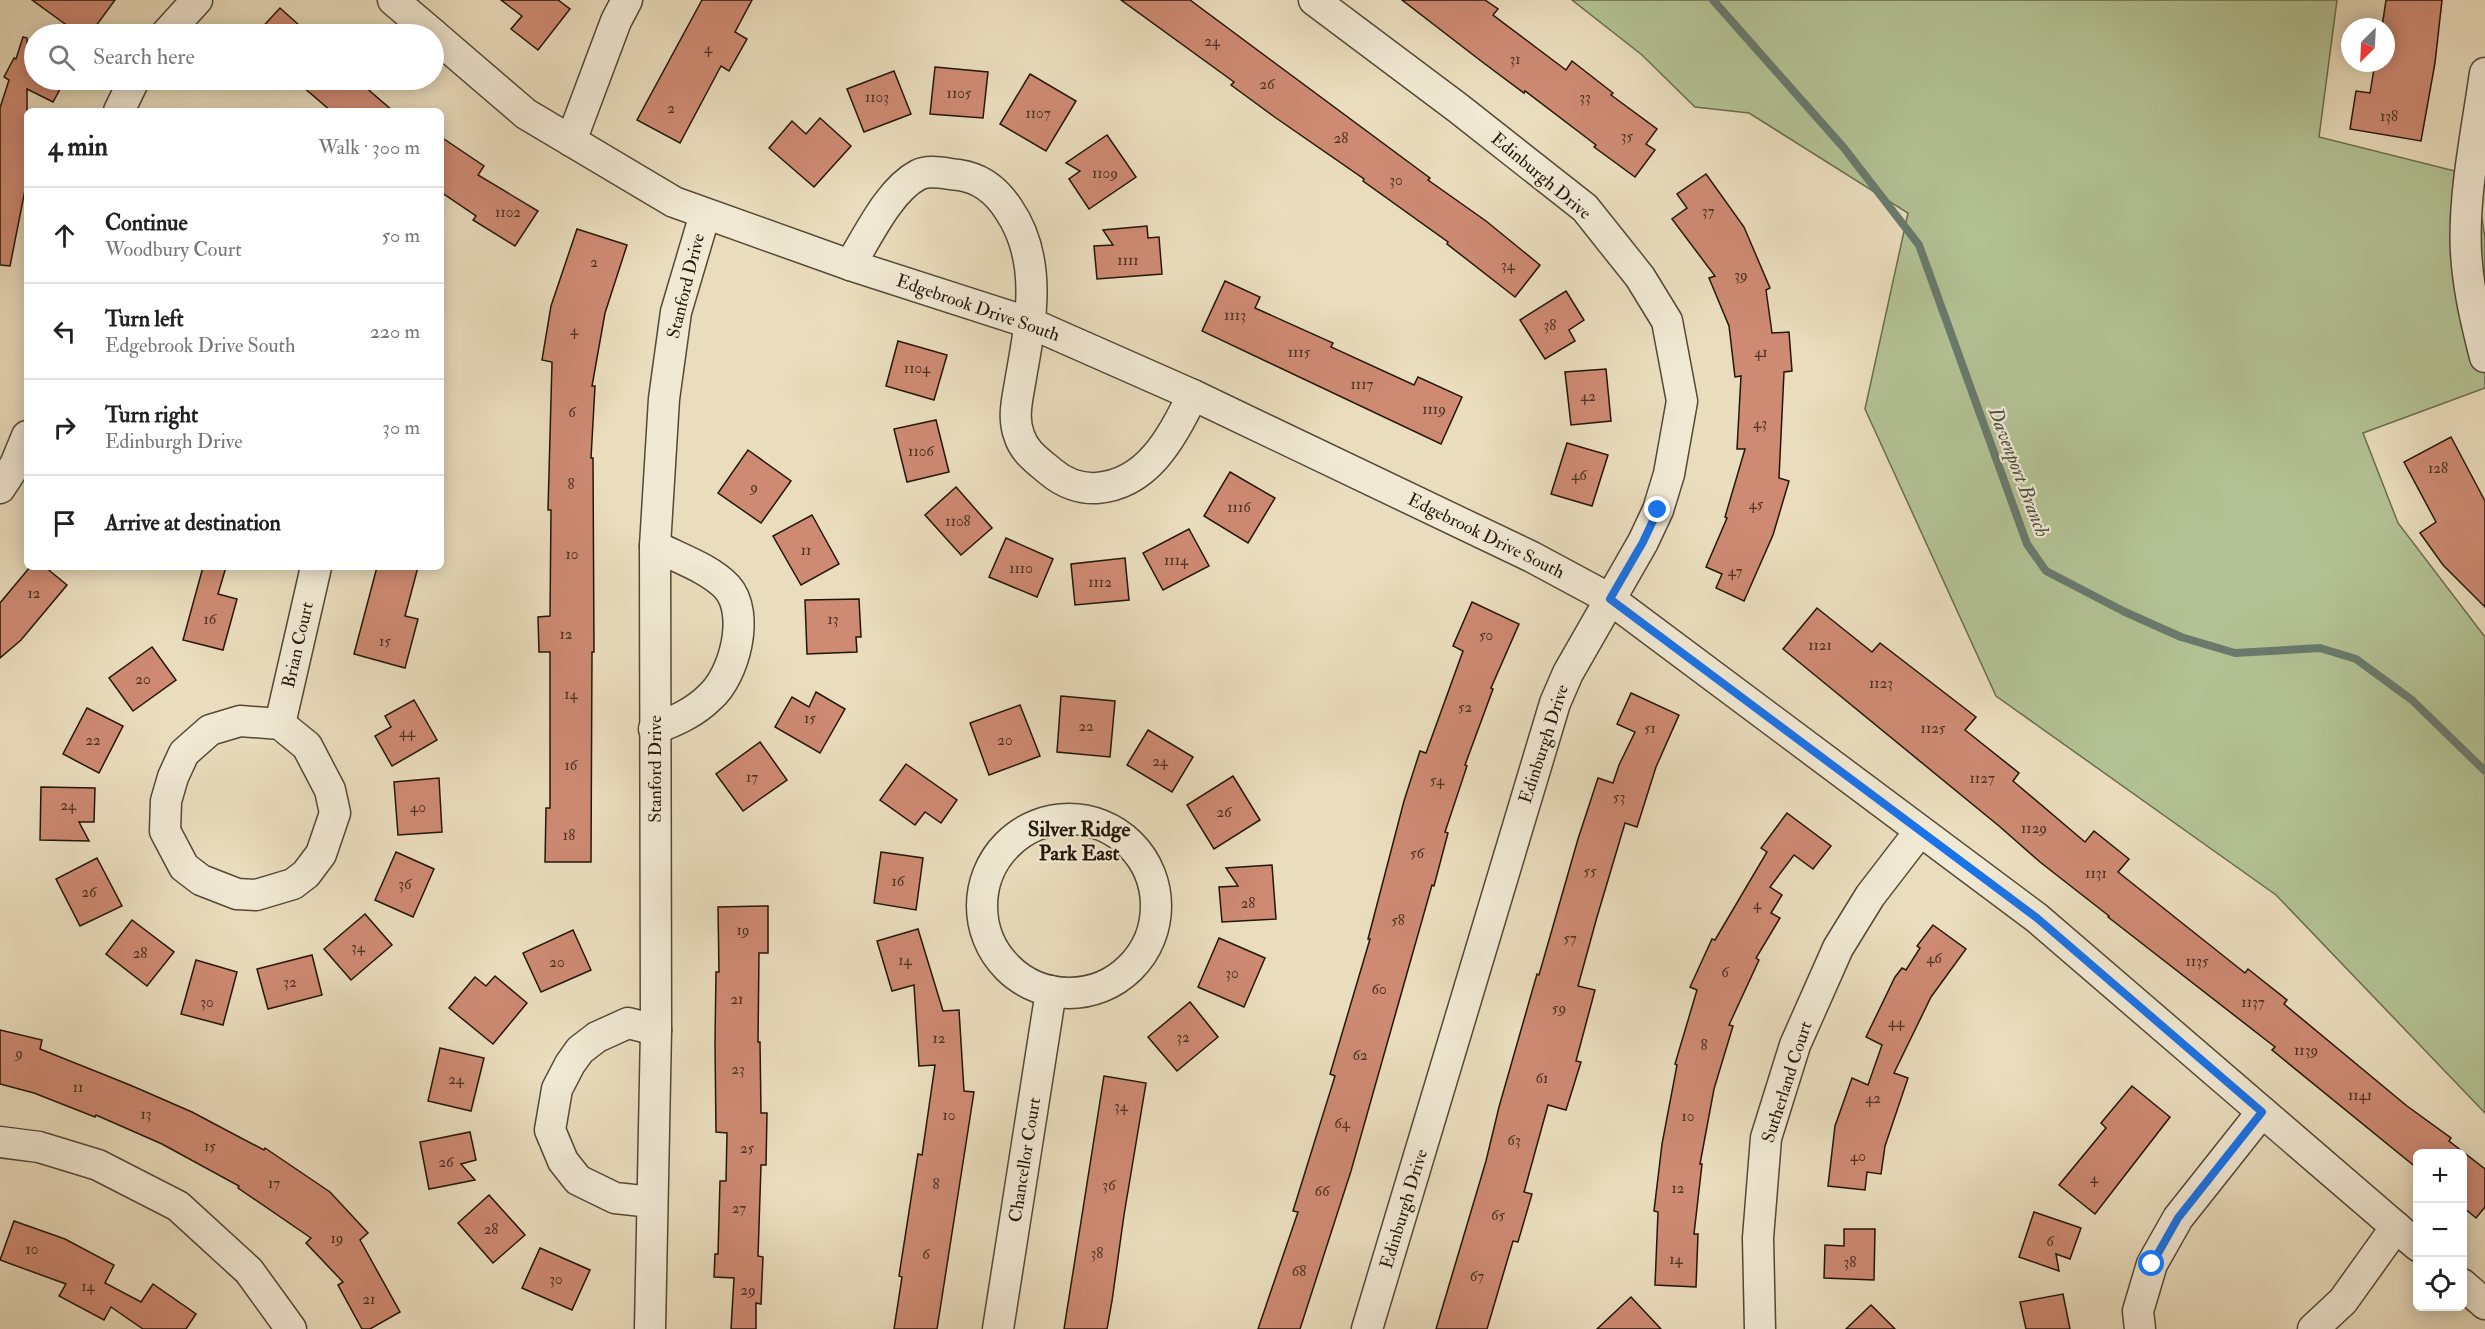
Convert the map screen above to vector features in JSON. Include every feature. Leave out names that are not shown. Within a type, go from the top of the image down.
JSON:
[{"type":"street","points":[[175,24],[197,0]]},
{"type":"street","name":"Edgebrook Drive South","points":[[393,0],[420,24]]},
{"type":"street","points":[[571,141],[616,21],[627,0]]},
{"type":"street","name":"Edinburgh Drive","points":[[1314,0],[1458,108],[1585,208],[1640,277],[1667,321],[1682,401],[1669,474],[1658,510],[1643,542],[1568,673],[1554,703],[1367,1329]]},
{"type":"street","name":"Edgebrook Drive South","points":[[444,44],[526,114],[674,202],[850,265],[1030,323],[1193,395],[1532,557],[1610,599],[2037,918],[2407,1236]]},
{"type":"street","points":[[2485,73],[2469,198],[2466,250],[2470,292],[2485,357]]},
{"type":"street","points":[[120,108],[129,90]]},
{"type":"street","points":[[850,265],[894,196],[919,174],[940,173],[974,178],[1000,197],[1018,223],[1031,261],[1030,323],[1015,417],[1019,437],[1026,451],[1057,477],[1071,484],[1092,488],[1112,486],[1135,476],[1153,460],[1172,436],[1193,395]]},
{"type":"street","name":"Stanford Drive","points":[[650,1329],[656,1030],[655,546],[664,399],[676,312],[705,214]]},
{"type":"street","points":[[0,488],[15,465],[24,443]]},
{"type":"street","points":[[654,729],[686,716],[711,697],[724,679],[734,652],[739,627],[735,604],[728,588],[709,573],[655,546]]},
{"type":"street","name":"Brian Court","points":[[280,724],[315,570]]},
{"type":"street","points":[[240,721],[280,724],[307,746],[330,790],[335,813],[321,854],[306,874],[292,884],[256,895],[237,894],[201,880],[184,867],[165,831],[166,801],[173,777],[184,753],[210,729],[240,721]]},
{"type":"street","points":[[1056,819],[1086,820],[1114,831],[1135,849],[1149,872],[1156,898],[1155,925],[1144,950],[1127,971],[1112,981],[1104,986],[1078,993],[1051,992],[1022,980],[1000,960],[986,933],[981,903],[987,873],[1003,847],[1026,829],[1056,819]]},
{"type":"street","name":"Sutherland Court","points":[[1760,1329],[1758,1238],[1766,1138],[1795,1045],[1838,948],[1870,896],[1920,831]]},
{"type":"street","name":"Chancellor Court","points":[[998,1329],[1051,992]]},
{"type":"street","points":[[652,1202],[615,1198],[578,1180],[562,1161],[550,1130],[557,1089],[580,1050],[597,1037],[628,1023],[656,1030]]},
{"type":"street","points":[[2140,1329],[2138,1311],[2152,1264],[2178,1218],[2262,1112]]},
{"type":"street","points":[[0,1142],[39,1148],[98,1165],[178,1206],[249,1271],[291,1329]]},
{"type":"street","points":[[2313,1329],[2407,1236]]},
{"type":"street","points":[[2467,1288],[2485,1304]]},
{"type":"green space","points":[[1572,0],[2337,0],[2319,137],[2475,176],[2485,238],[2485,388],[2363,433],[2398,523],[2485,637],[2485,1113],[2276,895],[1996,696],[1865,409],[1908,213],[1749,113],[1695,107],[1642,55]]},
{"type":"building","points":[[32,0],[115,0],[97,24],[65,24]]},
{"type":"building","points":[[501,0],[558,0],[570,9],[538,50],[511,29],[522,16]]},
{"type":"building","points":[[702,0],[752,0],[735,32],[747,39],[729,71],[721,66],[680,143],[637,120]]},
{"type":"building","points":[[1121,0],[1190,0],[1430,178],[1428,180],[1486,221],[1540,265],[1515,297],[1447,244],[1448,242],[1363,181],[1364,179],[1231,85],[1234,82]]},
{"type":"building","points":[[1402,0],[1485,0],[1498,9],[1493,15],[1566,70],[1572,61],[1613,93],[1611,95],[1657,129],[1646,144],[1655,150],[1635,177],[1525,91],[1524,93]]},
{"type":"building","points":[[2386,0],[2442,0],[2435,63],[2421,141],[2350,129],[2356,91],[2370,93],[2374,72],[2395,72],[2395,18],[2383,18]]},
{"type":"building","points":[[280,8],[298,24],[265,24]]},
{"type":"building","points":[[24,37],[24,90],[27,90],[27,108],[24,108],[24,195],[10,266],[0,265],[0,108],[9,80],[4,77],[14,58],[16,59]]},
{"type":"building","points":[[935,67],[988,72],[983,118],[930,114]]},
{"type":"building","points":[[894,71],[911,114],[864,132],[847,89]]},
{"type":"building","points":[[1030,74],[1076,101],[1046,151],[1000,124]]},
{"type":"building","points":[[29,90],[60,90],[53,102]]},
{"type":"building","points":[[307,90],[369,90],[390,108],[328,108]]},
{"type":"building","points":[[820,118],[851,146],[814,187],[769,148],[792,121],[806,134]]},
{"type":"building","points":[[1107,135],[1136,177],[1089,209],[1069,179],[1080,171],[1066,163]]},
{"type":"building","points":[[444,139],[484,166],[478,175],[538,211],[515,246],[473,220],[476,216],[444,194]]},
{"type":"building","points":[[1706,174],[1744,227],[1770,288],[1766,290],[1772,333],[1789,332],[1792,371],[1784,372],[1779,478],[1789,481],[1773,535],[1744,601],[1716,588],[1722,574],[1706,567],[1727,518],[1725,517],[1745,449],[1737,449],[1741,376],[1735,377],[1729,326],[1709,278],[1715,276],[1672,219],[1687,208],[1677,194]]},
{"type":"building","points":[[1147,226],[1148,238],[1159,237],[1162,274],[1097,279],[1094,246],[1113,245],[1103,230]]},
{"type":"building","points":[[577,229],[627,245],[605,313],[592,386],[595,386],[591,458],[593,458],[594,652],[592,652],[591,862],[545,862],[546,808],[550,808],[550,652],[539,652],[538,617],[550,616],[551,510],[548,510],[552,362],[542,360],[551,306]]},
{"type":"building","points":[[1225,281],[1260,297],[1255,308],[1333,343],[1331,347],[1414,385],[1418,377],[1462,397],[1441,444],[1202,331]]},
{"type":"building","points":[[1566,291],[1584,320],[1569,330],[1575,341],[1545,359],[1520,320]]},
{"type":"building","points":[[898,341],[947,355],[934,400],[886,386]]},
{"type":"building","points":[[1606,369],[1611,421],[1571,425],[1565,372]]},
{"type":"building","points":[[936,420],[949,472],[907,482],[894,429]]},
{"type":"building","points":[[2451,437],[2485,501],[2485,607],[2443,565],[2420,533],[2436,522],[2404,462]]},
{"type":"building","points":[[1567,443],[1608,455],[1592,506],[1551,494]]},
{"type":"building","points":[[748,450],[791,481],[761,523],[718,493]]},
{"type":"building","points":[[1230,472],[1275,498],[1248,543],[1204,516]]},
{"type":"building","points":[[956,487],[992,528],[961,555],[925,515]]},
{"type":"building","points":[[812,515],[839,564],[801,585],[773,536]]},
{"type":"building","points":[[1189,529],[1209,566],[1163,590],[1143,553]]},
{"type":"building","points":[[1006,538],[1053,559],[1037,597],[989,577]]},
{"type":"building","points":[[1125,558],[1129,600],[1075,605],[1071,564]]},
{"type":"building","points":[[28,570],[49,570],[67,585],[21,640],[0,658],[0,603]]},
{"type":"building","points":[[202,570],[225,570],[218,594],[237,599],[223,650],[183,640]]},
{"type":"building","points":[[376,570],[417,570],[405,616],[418,619],[405,668],[354,654]]},
{"type":"building","points":[[859,599],[861,637],[856,637],[857,652],[807,654],[805,600]]},
{"type":"building","points":[[1472,602],[1519,624],[1491,688],[1493,689],[1465,765],[1467,766],[1445,832],[1448,833],[1434,886],[1432,885],[1351,1171],[1300,1329],[1258,1329],[1298,1212],[1293,1211],[1335,1076],[1330,1074],[1370,939],[1368,939],[1404,801],[1420,751],[1426,753],[1463,651],[1453,646]]},
{"type":"building","points":[[1817,608],[1872,652],[1880,643],[1976,717],[1965,730],[2019,773],[2013,781],[2085,842],[2094,831],[2129,859],[2118,872],[2245,973],[2248,969],[2287,1000],[2284,1004],[2407,1106],[2451,1138],[2449,1141],[2459,1149],[2413,1149],[2413,1165],[2272,1050],[2275,1047],[2040,862],[1783,649]]},
{"type":"building","points":[[152,647],[176,680],[133,711],[109,678]]},
{"type":"building","points":[[816,692],[845,709],[820,753],[775,727],[792,697],[809,707]]},
{"type":"building","points":[[1631,693],[1679,715],[1656,767],[1637,827],[1625,823],[1597,917],[1578,986],[1595,990],[1576,1061],[1581,1062],[1566,1110],[1548,1105],[1524,1192],[1532,1194],[1518,1242],[1513,1241],[1487,1329],[1436,1329],[1486,1161],[1537,974],[1539,975],[1598,778],[1613,783],[1635,732],[1617,724]]},
{"type":"building","points":[[1061,696],[1115,701],[1110,757],[1057,752]]},
{"type":"building","points":[[414,700],[437,740],[392,766],[375,736],[391,727],[385,716]]},
{"type":"building","points":[[1020,705],[1040,756],[989,775],[970,723]]},
{"type":"building","points":[[87,708],[123,726],[99,773],[63,754]]},
{"type":"building","points":[[1148,730],[1193,757],[1172,792],[1127,765]]},
{"type":"building","points":[[760,742],[787,780],[743,811],[716,774]]},
{"type":"building","points":[[906,764],[957,800],[941,823],[925,812],[915,825],[880,800]]},
{"type":"building","points":[[1233,776],[1260,820],[1214,849],[1187,805]]},
{"type":"building","points":[[439,778],[442,832],[398,835],[394,782]]},
{"type":"building","points":[[41,787],[95,788],[94,822],[79,822],[89,841],[40,840]]},
{"type":"building","points":[[1787,813],[1831,846],[1813,869],[1794,855],[1770,887],[1782,895],[1771,913],[1780,918],[1756,958],[1759,960],[1729,1025],[1733,1026],[1714,1089],[1700,1164],[1702,1164],[1694,1234],[1698,1234],[1696,1287],[1655,1285],[1658,1212],[1654,1211],[1662,1144],[1677,1065],[1675,1064],[1697,990],[1690,987],[1712,939],[1715,940],[1767,852],[1761,848]]},
{"type":"building","points":[[396,852],[434,869],[413,917],[375,900]]},
{"type":"building","points":[[881,852],[923,858],[916,910],[874,903]]},
{"type":"building","points":[[97,858],[122,906],[80,926],[56,879]]},
{"type":"building","points":[[1272,865],[1276,919],[1222,922],[1219,887],[1238,886],[1226,868]]},
{"type":"building","points":[[768,906],[768,953],[759,953],[758,1042],[760,1042],[761,1113],[767,1113],[766,1165],[761,1165],[758,1256],[763,1257],[761,1304],[756,1303],[756,1329],[731,1329],[734,1278],[714,1277],[715,1254],[718,1254],[720,1181],[726,1181],[727,1133],[716,1132],[718,907]]},
{"type":"building","points":[[365,914],[392,945],[351,980],[324,949]]},
{"type":"building","points":[[132,920],[174,952],[147,986],[106,954]]},
{"type":"building","points":[[1933,925],[1966,949],[1931,997],[1894,1073],[1908,1078],[1885,1146],[1881,1174],[1867,1172],[1865,1190],[1828,1186],[1835,1126],[1852,1078],[1868,1085],[1882,1045],[1866,1037],[1895,977],[1902,968],[1906,970],[1920,948],[1917,946]]},
{"type":"building","points":[[918,929],[943,1011],[959,1010],[964,1091],[974,1092],[937,1329],[894,1329],[902,1277],[899,1276],[918,1154],[922,1155],[935,1065],[919,1066],[914,985],[892,991],[877,941]]},
{"type":"building","points":[[573,930],[591,970],[541,992],[523,953]]},
{"type":"building","points":[[1219,938],[1265,958],[1244,1007],[1198,987]]},
{"type":"building","points":[[312,955],[322,995],[268,1009],[257,969]]},
{"type":"building","points":[[196,960],[237,972],[223,1025],[181,1014]]},
{"type":"building","points":[[495,976],[527,1003],[493,1044],[449,1008],[475,977],[486,986]]},
{"type":"building","points":[[1190,1002],[1218,1037],[1177,1071],[1148,1037]]},
{"type":"building","points":[[0,1030],[42,1040],[40,1049],[192,1112],[264,1150],[265,1148],[330,1192],[368,1233],[360,1240],[400,1312],[370,1329],[362,1329],[338,1285],[343,1282],[306,1243],[311,1238],[238,1188],[239,1186],[162,1144],[96,1115],[95,1117],[34,1093],[0,1084]]},
{"type":"building","points":[[440,1048],[484,1058],[471,1111],[428,1101]]},
{"type":"building","points":[[1104,1076],[1146,1083],[1112,1301],[1107,1329],[1064,1329]]},
{"type":"building","points":[[2132,1086],[2170,1117],[2095,1214],[2059,1185],[2106,1128],[2101,1123]]},
{"type":"building","points":[[470,1132],[476,1160],[461,1164],[475,1180],[429,1189],[420,1142]]},
{"type":"building","points":[[2467,1155],[2485,1169],[2485,1207],[2476,1218],[2467,1210]]},
{"type":"building","points":[[489,1195],[525,1235],[493,1263],[458,1223]]},
{"type":"building","points":[[2034,1212],[2081,1228],[2070,1259],[2056,1254],[2059,1271],[2019,1257]]},
{"type":"building","points":[[14,1221],[65,1239],[114,1265],[105,1283],[141,1302],[153,1284],[196,1314],[186,1329],[143,1329],[111,1307],[104,1320],[59,1296],[66,1284],[0,1260]]},
{"type":"building","points":[[1844,1229],[1875,1229],[1874,1280],[1824,1278],[1825,1245],[1844,1246]]},
{"type":"building","points":[[540,1248],[590,1270],[572,1310],[522,1288]]},
{"type":"building","points":[[2063,1294],[2070,1329],[2026,1329],[2020,1302]]},
{"type":"building","points":[[1631,1297],[1661,1329],[1597,1329]]},
{"type":"building","points":[[1871,1305],[1895,1329],[1846,1329]]},
{"type":"waterway","name":"Davenport Branch","points":[[1713,0],[1844,148],[1919,245],[2027,544],[2046,571],[2125,612],[2181,637],[2235,653],[2320,648],[2356,659],[2412,700],[2485,771]]},
{"type":"district","name":"Silver Ridge Park East","points":[[1079,841]]},
{"type":"route","points":[[1658,510],[1643,542],[1610,599],[2037,918],[2262,1112],[2178,1218],[2152,1264]]}]
